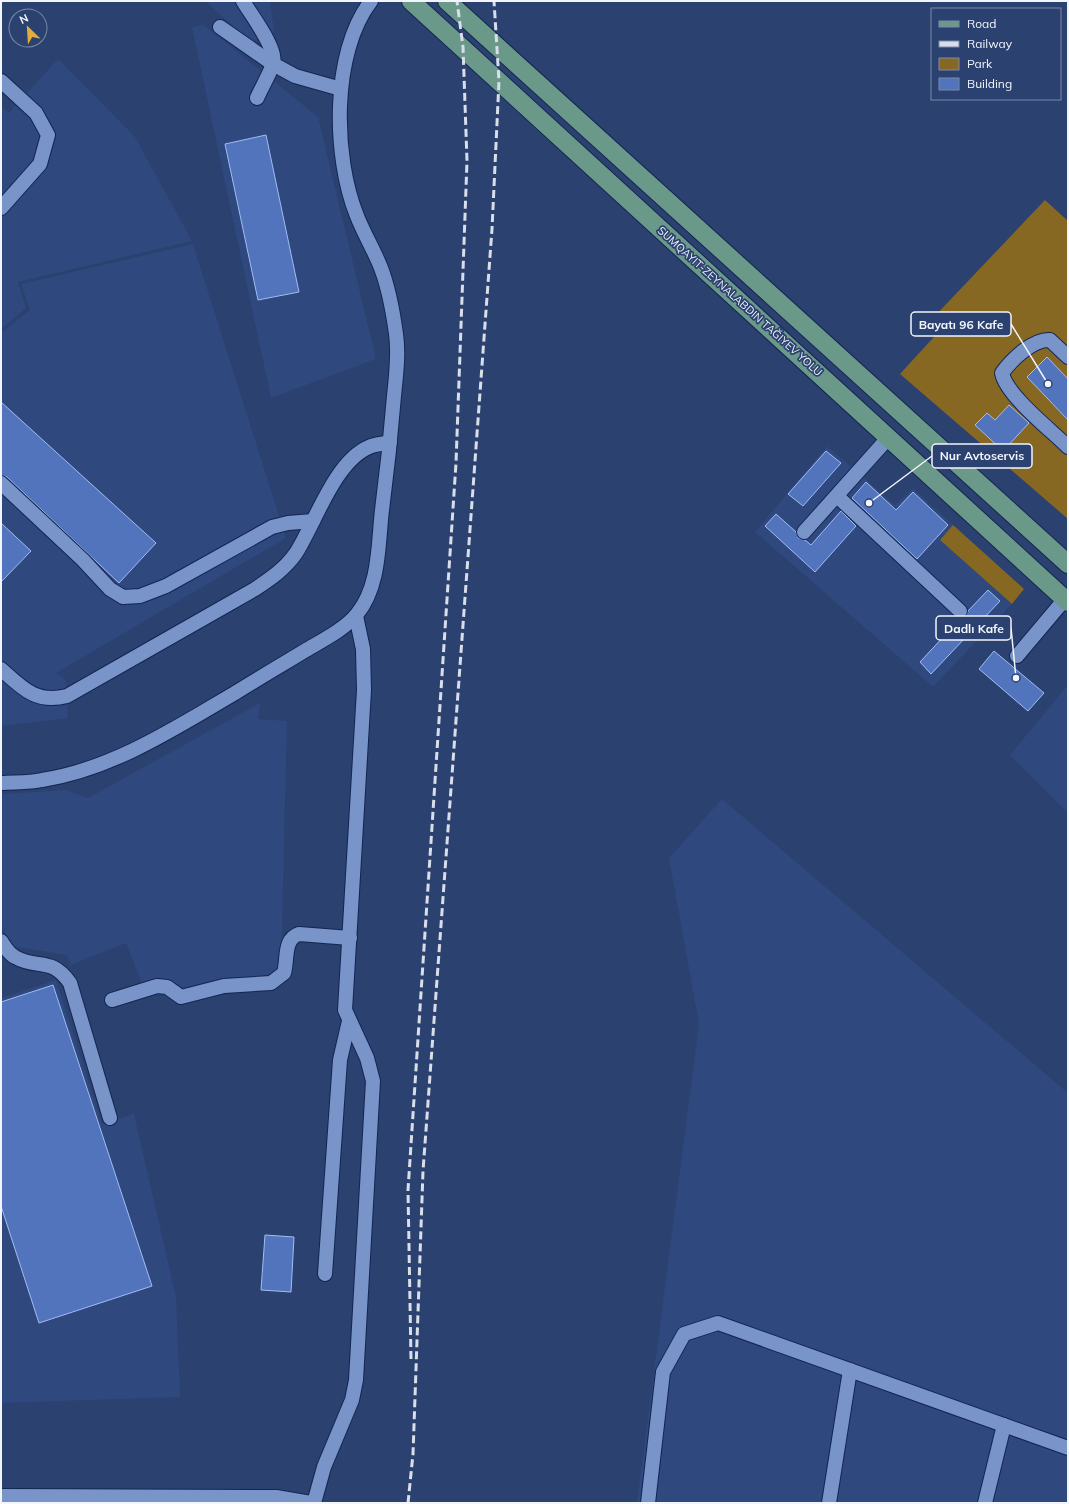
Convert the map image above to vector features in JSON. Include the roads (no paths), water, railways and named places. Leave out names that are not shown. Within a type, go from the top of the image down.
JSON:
[{"type":"main road","points":[[411,1],[1066,600]]},
{"type":"main road","points":[[447,1],[1068,564]]},
{"type":"street","points":[[243,1],[268,42],[274,57],[273,64],[257,98]]},
{"type":"street","points":[[1,783],[41,781],[79,772],[122,757],[203,712],[329,636],[356,616],[367,600],[374,576],[390,442],[396,378],[397,336],[389,296],[381,268],[356,215],[346,180],[343,162],[341,90],[353,30],[371,1]]},
{"type":"street","points":[[220,27],[273,64],[295,76],[341,90]]},
{"type":"street","points":[[1,81],[36,113],[48,135],[40,164],[1,208]]},
{"type":"street","points":[[1068,357],[1050,340],[1041,339],[1033,343],[1002,373],[1004,381],[1016,397],[1068,447]]},
{"type":"street","points":[[804,532],[889,437]]},
{"type":"street","points":[[1,669],[26,691],[38,697],[56,699],[67,696],[254,589],[280,572],[295,554],[341,470],[369,447],[390,442]]},
{"type":"street","points":[[1,483],[83,560],[110,589],[123,597],[140,596],[166,586],[272,527],[288,523],[313,521]]},
{"type":"street","points":[[837,496],[960,611]]},
{"type":"street","points":[[1017,656],[1066,600]]},
{"type":"street","points":[[1,1496],[276,1497],[312,1503],[324,1467],[352,1400],[356,1380],[373,1081],[367,1058],[345,1010],[364,690],[363,650],[356,616]]},
{"type":"street","points":[[112,1000],[157,986],[167,987],[181,997],[224,986],[271,982],[284,973],[288,944],[294,935],[299,934],[350,938]]},
{"type":"street","points":[[1,941],[14,957],[55,967],[70,983],[110,1118]]},
{"type":"street","points":[[325,1274],[340,1060],[349,1021]]},
{"type":"street","points":[[648,1503],[663,1372],[684,1334],[718,1323],[1068,1448]]},
{"type":"street","points":[[829,1503],[850,1370]]},
{"type":"street","points":[[985,1503],[1004,1425]]},
{"type":"railway","points":[[411,1359],[408,1190],[456,463],[467,161],[463,47],[457,1]]},
{"type":"railway","points":[[408,1503],[413,1454],[423,1171],[492,229],[499,81],[494,1]]},
{"type":"place","name":"Bayatı 96 Kafe","points":[[1048,384]]},
{"type":"place","name":"Nur Avtoservis","points":[[869,503]]},
{"type":"place","name":"Dadlı Kafe","points":[[1016,678]]}]
